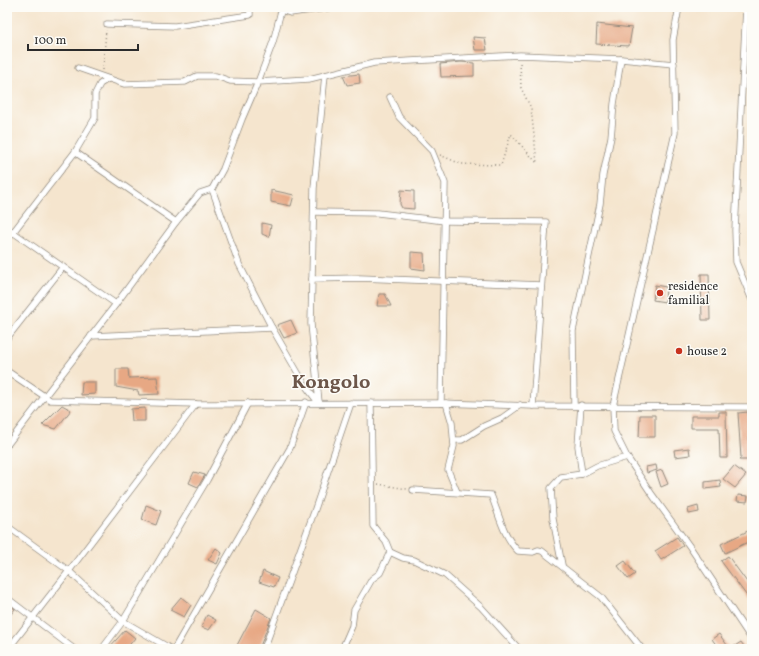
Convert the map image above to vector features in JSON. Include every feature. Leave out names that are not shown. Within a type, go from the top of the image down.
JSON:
[{"type":"street","points":[[107,24],[175,26],[250,15],[250,7]]},
{"type":"street","points":[[7,445],[116,304],[176,222],[200,193],[212,189],[223,169],[258,82],[273,42],[281,8],[290,13],[334,7]]},
{"type":"street","points":[[679,7],[673,40],[675,133],[613,406],[614,431],[627,457],[690,547],[752,640]]},
{"type":"street","points":[[746,7],[735,230],[736,262],[752,300]]},
{"type":"street","points":[[78,68],[124,84],[185,82],[197,76],[216,76],[230,81],[258,82],[309,79],[374,63],[520,55],[621,59],[674,64]]},
{"type":"street","points":[[574,405],[573,331],[600,204],[603,175],[611,137],[614,104],[621,59]]},
{"type":"street","points":[[318,402],[311,324],[314,188],[325,75]]},
{"type":"street","points":[[7,240],[75,152],[95,118],[96,94],[105,77]]},
{"type":"street","points":[[390,97],[399,117],[432,151],[445,183],[444,403],[452,423],[454,440],[448,470],[457,492]]},
{"type":"street","points":[[75,152],[176,222]]},
{"type":"street","points":[[212,189],[239,264],[272,328],[305,385],[318,402]]},
{"type":"street","points":[[314,212],[378,213],[445,221],[546,222],[533,406]]},
{"type":"street","points":[[7,228],[116,304]]},
{"type":"street","points":[[7,338],[63,267]]},
{"type":"street","points":[[312,280],[360,278],[541,285]]},
{"type":"street","points":[[91,336],[272,328]]},
{"type":"street","points":[[7,371],[50,400],[196,404],[318,402],[444,403],[533,406],[581,405],[752,407]]},
{"type":"street","points":[[7,526],[69,571],[123,620],[172,649],[290,448],[306,402]]},
{"type":"street","points":[[102,649],[123,620],[207,480],[248,403]]},
{"type":"street","points":[[264,649],[314,512],[351,403]]},
{"type":"street","points":[[371,403],[373,526],[386,542],[390,552],[403,558],[414,560],[445,575],[481,607],[519,649]]},
{"type":"street","points":[[8,649],[196,404]]},
{"type":"street","points":[[454,440],[462,440],[484,426],[502,418],[521,405]]},
{"type":"street","points":[[581,405],[578,446],[582,474]]},
{"type":"street","points":[[562,565],[553,519],[550,488],[561,477],[582,474],[597,466],[627,457]]},
{"type":"street","points":[[413,490],[491,495],[506,535],[515,548],[518,551],[524,552],[533,552],[538,550],[542,551],[601,596],[642,649]]},
{"type":"street","points":[[342,649],[352,626],[354,610],[372,579],[380,573],[390,552]]},
{"type":"street","points":[[7,598],[74,649]]},
{"type":"path","points":[[105,77],[107,24]]},
{"type":"path","points":[[432,151],[461,164],[501,165],[511,134],[537,163],[531,108],[521,88],[520,55]]},
{"type":"path","points":[[372,483],[413,490]]},
{"type":"building","points":[[597,24],[632,28],[629,46],[596,44]]},
{"type":"building","points":[[473,37],[485,38],[487,50],[475,50]]},
{"type":"building","points":[[461,62],[474,63],[474,76],[441,77],[440,64]]},
{"type":"building","points":[[359,74],[360,83],[347,85],[343,76]]},
{"type":"building","points":[[271,190],[294,195],[291,206],[271,202]]},
{"type":"building","points":[[401,190],[414,191],[414,209],[402,208],[400,204]]},
{"type":"building","points":[[262,223],[271,225],[269,237],[262,234]]},
{"type":"building","points":[[411,252],[424,253],[425,270],[411,268]]},
{"type":"building","points":[[701,274],[709,274],[710,320],[702,320]]},
{"type":"building","name":"residence familial","points":[[655,285],[666,287],[665,302],[653,300]]},
{"type":"building","points":[[379,294],[385,294],[391,306],[377,306]]},
{"type":"building","points":[[291,320],[297,333],[284,338],[277,325]]},
{"type":"building","points":[[116,369],[128,369],[129,378],[157,377],[159,394],[139,395],[138,391],[116,387]]},
{"type":"building","points":[[82,382],[95,382],[95,394],[81,395]]},
{"type":"building","points":[[62,405],[71,410],[56,429],[42,425]]},
{"type":"building","points":[[145,408],[145,421],[132,421],[131,409]]},
{"type":"building","points":[[719,412],[726,412],[727,458],[720,458],[719,428],[691,428],[691,416],[719,416]]},
{"type":"building","points":[[748,412],[750,460],[739,460],[741,458],[738,413]]},
{"type":"building","points":[[640,415],[655,415],[655,437],[639,437]]},
{"type":"building","points":[[689,448],[690,455],[675,457],[674,450]]},
{"type":"building","points":[[656,465],[657,470],[647,473],[646,467]]},
{"type":"building","points":[[734,466],[746,475],[735,488],[723,479]]},
{"type":"building","points":[[662,470],[668,484],[661,487],[656,472]]},
{"type":"building","points":[[194,472],[205,475],[198,487],[189,483]]},
{"type":"building","points":[[720,480],[721,487],[705,489],[705,482]]},
{"type":"building","points":[[738,495],[748,496],[747,502],[737,501]]},
{"type":"building","points":[[146,505],[161,511],[156,525],[142,520]]},
{"type":"building","points":[[698,506],[699,512],[689,514],[688,509]]},
{"type":"building","points":[[752,529],[752,540],[725,553],[721,544]]},
{"type":"building","points":[[677,537],[683,546],[661,560],[655,551]]},
{"type":"building","points":[[216,548],[222,553],[217,564],[208,560]]},
{"type":"building","points":[[728,556],[752,589],[752,603],[721,561]]},
{"type":"building","points":[[625,561],[635,574],[628,579],[618,566]]},
{"type":"building","points":[[263,571],[278,578],[274,587],[259,582]]},
{"type":"building","points":[[181,597],[191,605],[184,617],[170,610]]},
{"type":"building","points":[[7,603],[15,609],[7,619]]},
{"type":"building","points":[[256,609],[271,618],[259,649],[235,649]]},
{"type":"building","points":[[207,615],[216,620],[209,630],[201,627]]},
{"type":"building","points":[[125,630],[135,638],[126,649],[108,649]]},
{"type":"building","points":[[719,634],[730,649],[719,649],[712,639]]},
{"type":"building","points":[[741,642],[746,649],[730,649]]},
{"type":"place","name":"residence familial","points":[[660,293]]},
{"type":"place","name":"house 2","points":[[679,351]]},
{"type":"district","name":"Kongolo","points":[[331,381]]}]
